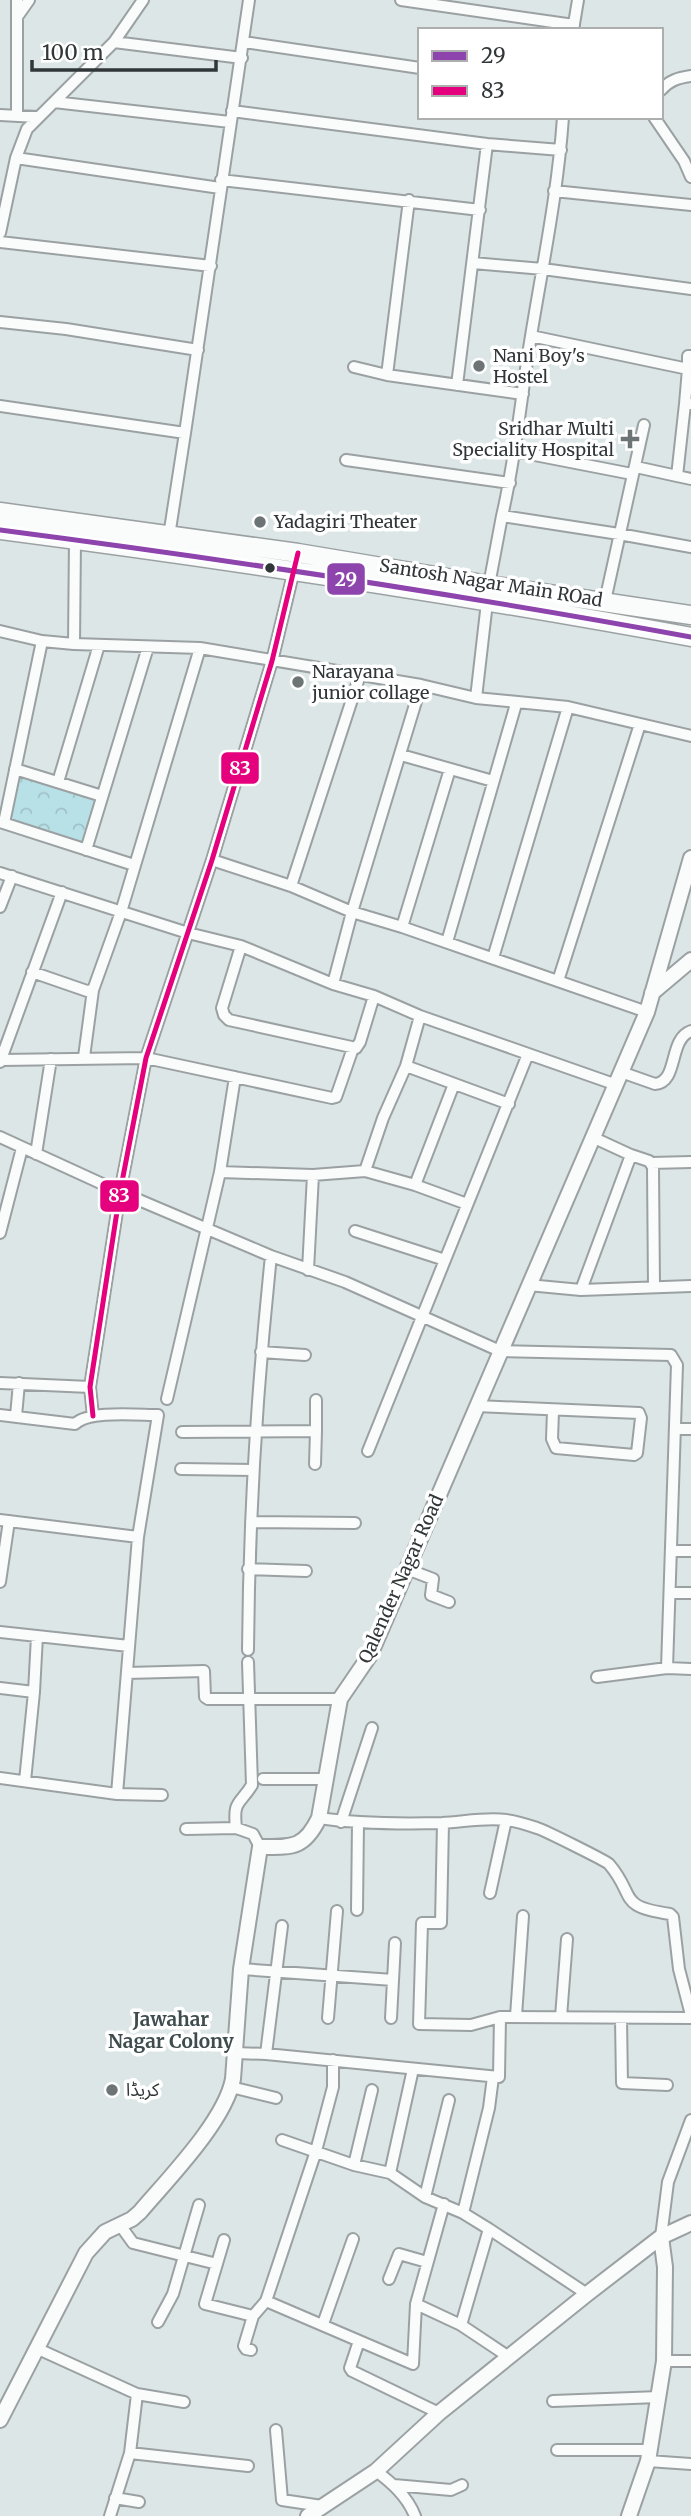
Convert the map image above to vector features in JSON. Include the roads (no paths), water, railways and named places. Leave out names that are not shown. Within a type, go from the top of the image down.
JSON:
[{"type":"main road","name":"Santosh Nagar Main ROad","points":[[0,512],[298,553],[691,637]]},
{"type":"main road","name":"Santosh Nagar Main ROad","points":[[0,530],[294,570],[488,592],[606,601],[691,615]]},
{"type":"street","points":[[16,0],[17,115]]},
{"type":"street","points":[[17,17],[29,0]]},
{"type":"street","points":[[0,233],[2,207],[27,129],[114,42],[143,0]]},
{"type":"street","points":[[169,536],[249,0]]},
{"type":"street","points":[[402,0],[482,6],[574,27],[578,0]]},
{"type":"street","points":[[114,42],[242,58]]},
{"type":"street","points":[[244,42],[418,68]]},
{"type":"street","points":[[663,88],[676,78],[691,76]]},
{"type":"street","points":[[54,102],[231,116],[561,150]]},
{"type":"street","points":[[0,115],[37,117]]},
{"type":"street","points":[[476,698],[488,592],[510,483],[561,150],[563,119]]},
{"type":"street","points":[[656,119],[687,160],[691,177]]},
{"type":"street","points":[[457,385],[487,144]]},
{"type":"street","points":[[16,158],[221,184],[409,200],[480,210]]},
{"type":"street","points":[[554,191],[691,205]]},
{"type":"street","points":[[387,375],[409,200]]},
{"type":"street","points":[[0,242],[211,266]]},
{"type":"street","points":[[473,263],[543,269],[691,289]]},
{"type":"street","points":[[0,322],[66,329],[198,350]]},
{"type":"street","points":[[531,336],[688,369]]},
{"type":"street","points":[[677,476],[688,404],[688,356],[691,356]]},
{"type":"street","points":[[354,367],[387,375],[523,394]]},
{"type":"street","points":[[0,406],[185,433]]},
{"type":"street","points":[[606,601],[644,425]]},
{"type":"street","points":[[514,451],[691,480]]},
{"type":"street","points":[[346,460],[510,483]]},
{"type":"street","points":[[502,516],[691,547]]},
{"type":"street","points":[[74,644],[75,540]]},
{"type":"street","points":[[93,1416],[90,1387],[120,1192],[146,1058],[212,860],[272,661],[298,553]]},
{"type":"street","points":[[0,631],[74,644],[200,648],[421,685],[476,698],[568,707],[691,736]]},
{"type":"street","points":[[41,640],[2,822],[134,866]]},
{"type":"street","points":[[58,782],[99,645]]},
{"type":"street","points":[[86,850],[148,646]]},
{"type":"street","points":[[84,1057],[93,990],[121,912],[200,648]]},
{"type":"street","points":[[291,886],[360,675]]},
{"type":"street","points":[[334,984],[352,912],[421,685]]},
{"type":"street","points":[[447,942],[516,704]]},
{"type":"street","points":[[493,958],[568,707]]},
{"type":"street","points":[[558,981],[640,724]]},
{"type":"street","points":[[401,755],[493,781]]},
{"type":"street","points":[[15,769],[103,796]]},
{"type":"street","points":[[402,927],[450,769]]},
{"type":"street","name":"Qalender Nagar Road","points":[[260,1847],[292,1847],[313,1830],[319,1818],[340,1699],[370,1655],[647,1012],[691,858]]},
{"type":"street","points":[[212,860],[291,886],[352,912],[647,1012]]},
{"type":"street","points":[[0,873],[188,933],[241,946],[334,984],[374,996],[420,1016],[528,1054],[617,1078],[660,1084],[667,1078],[680,1039],[691,1031]]},
{"type":"street","points":[[0,907],[12,876]]},
{"type":"street","points":[[62,892],[0,1061],[84,1057],[146,1058],[332,1098],[336,1097],[353,1048]]},
{"type":"street","points":[[241,946],[222,1008],[226,1018],[356,1048],[374,996]]},
{"type":"street","points":[[651,994],[691,960]]},
{"type":"street","points":[[32,972],[93,990]]},
{"type":"street","points":[[365,1171],[383,1118],[406,1066],[420,1016]]},
{"type":"street","points":[[368,1451],[528,1054]]},
{"type":"street","points":[[36,1154],[51,1059]]},
{"type":"street","points":[[406,1066],[509,1104]]},
{"type":"street","points":[[167,1399],[220,1172],[235,1077]]},
{"type":"street","points":[[415,1185],[454,1084]]},
{"type":"street","points":[[592,1137],[651,1163],[691,1162]]},
{"type":"street","points":[[0,1138],[271,1256],[345,1282],[500,1351],[671,1355],[677,1365],[667,1668]]},
{"type":"street","points":[[0,1235],[22,1147]]},
{"type":"street","points":[[581,1290],[631,1155]]},
{"type":"street","points":[[651,1163],[654,1287]]},
{"type":"street","points":[[220,1172],[313,1175],[365,1171],[467,1204]]},
{"type":"street","points":[[308,1270],[313,1175]]},
{"type":"street","points":[[355,1231],[445,1260]]},
{"type":"street","points":[[248,1650],[248,1569],[255,1430],[271,1256]]},
{"type":"street","points":[[528,1285],[581,1290],[691,1286]]},
{"type":"street","points":[[261,1352],[305,1354]]},
{"type":"street","points":[[0,1383],[90,1387]]},
{"type":"street","points":[[16,1416],[19,1383]]},
{"type":"street","points":[[315,1464],[316,1400]]},
{"type":"street","points":[[476,1406],[639,1413],[641,1418],[637,1453],[634,1455],[556,1448],[552,1439],[553,1411]]},
{"type":"street","points":[[0,1415],[75,1424],[93,1416],[158,1415],[138,1538],[117,1794]]},
{"type":"street","points":[[675,1429],[691,1429]]},
{"type":"street","points":[[182,1432],[316,1431]]},
{"type":"street","points":[[181,1469],[253,1470]]},
{"type":"street","points":[[0,1582],[5,1520],[138,1538]]},
{"type":"street","points":[[251,1522],[355,1523]]},
{"type":"street","points":[[672,1551],[691,1551]]},
{"type":"street","points":[[248,1569],[306,1571]]},
{"type":"street","points":[[407,1569],[433,1579],[431,1595],[449,1602]]},
{"type":"street","points":[[670,1592],[691,1593]]},
{"type":"street","points":[[0,1632],[129,1646]]},
{"type":"street","points":[[26,1781],[37,1636]]},
{"type":"street","points":[[236,1828],[236,1803],[252,1785],[248,1662]]},
{"type":"street","points":[[597,1677],[667,1668],[691,1669]]},
{"type":"street","points":[[127,1673],[204,1671],[206,1698],[340,1699]]},
{"type":"street","points":[[0,1688],[34,1692]]},
{"type":"street","points":[[341,1822],[372,1728]]},
{"type":"street","points":[[0,1779],[117,1794],[162,1795]]},
{"type":"street","points":[[263,1779],[326,1779]]},
{"type":"street","points":[[319,1818],[358,1823],[506,1820],[541,1829],[607,1862],[630,1901],[645,1911],[670,1914],[674,1920],[679,1969],[691,2017],[621,2019],[516,2016],[500,2017],[471,2025],[419,2024],[422,1923],[440,1923],[443,1823]]},
{"type":"street","points":[[490,1893],[506,1820]]},
{"type":"street","points":[[357,1910],[358,1823]]},
{"type":"street","points":[[0,2420],[86,2253],[105,2232],[140,2212],[187,2157],[213,2120],[231,2087],[241,1969],[260,1847],[253,1835],[236,1828],[186,1829]]},
{"type":"street","points":[[328,2018],[337,1910]]},
{"type":"street","points":[[516,2016],[523,1916]]},
{"type":"street","points":[[266,2054],[282,1926]]},
{"type":"street","points":[[561,2017],[567,1939]]},
{"type":"street","points":[[391,2018],[395,1943]]},
{"type":"street","points":[[241,1969],[393,1980]]},
{"type":"street","points":[[235,2053],[499,2077],[500,2017]]},
{"type":"street","points":[[621,2019],[622,2084],[667,2085]]},
{"type":"street","points":[[251,2350],[244,2346],[253,2316],[265,2301],[316,2151],[332,2087],[333,2060]]},
{"type":"street","points":[[390,2173],[413,2069]]},
{"type":"street","points":[[463,2213],[489,2108],[493,2077]]},
{"type":"street","points":[[231,2087],[276,2098]]},
{"type":"street","points":[[354,2165],[372,2090]]},
{"type":"street","points":[[425,2197],[449,2100]]},
{"type":"street","points":[[629,2516],[650,2455],[664,2361],[665,2267],[661,2237],[667,2182],[691,2120]]},
{"type":"street","points":[[282,2140],[354,2165],[390,2173],[425,2197],[463,2213],[587,2294]]},
{"type":"street","points":[[265,2301],[413,2364],[416,2304],[444,2204]]},
{"type":"street","points":[[158,2322],[173,2294],[199,2205]]},
{"type":"street","points":[[308,2516],[376,2471],[439,2413],[661,2237],[691,2223]]},
{"type":"street","points":[[120,2225],[134,2243],[217,2264]]},
{"type":"street","points":[[461,2325],[489,2229]]},
{"type":"street","points":[[323,2324],[353,2239]]},
{"type":"street","points":[[224,2240],[205,2304],[253,2316]]},
{"type":"street","points":[[389,2279],[399,2254],[427,2262]]},
{"type":"street","points":[[416,2304],[461,2325],[509,2357]]},
{"type":"street","points":[[359,2341],[350,2368],[352,2371],[439,2413]]},
{"type":"street","points":[[36,2348],[137,2394],[184,2402]]},
{"type":"street","points":[[664,2361],[691,2361]]},
{"type":"street","points":[[110,2516],[130,2453],[137,2394]]},
{"type":"street","points":[[553,2401],[659,2397]]},
{"type":"street","points":[[276,2430],[282,2500],[321,2506]]},
{"type":"street","points":[[557,2450],[650,2455],[691,2465]]},
{"type":"street","points":[[130,2453],[248,2466]]},
{"type":"street","points":[[376,2471],[394,2485],[415,2516]]},
{"type":"street","points":[[394,2485],[451,2490],[463,2485]]},
{"type":"street","points":[[116,2498],[139,2502]]},
{"type":"place","name":"Nani Boy's Hostel","points":[[479,366]]},
{"type":"place","name":"Sridhar Multi Speciality Hospital","points":[[630,439]]},
{"type":"place","name":"Yadagiri Theater","points":[[260,522]]},
{"type":"place","name":"Narayana junior collage","points":[[298,682]]},
{"type":"place","name":"کریڈا","points":[[112,2090]]},
{"type":"district","name":"Jawahar Nagar Colony","points":[[171,2030]]}]
